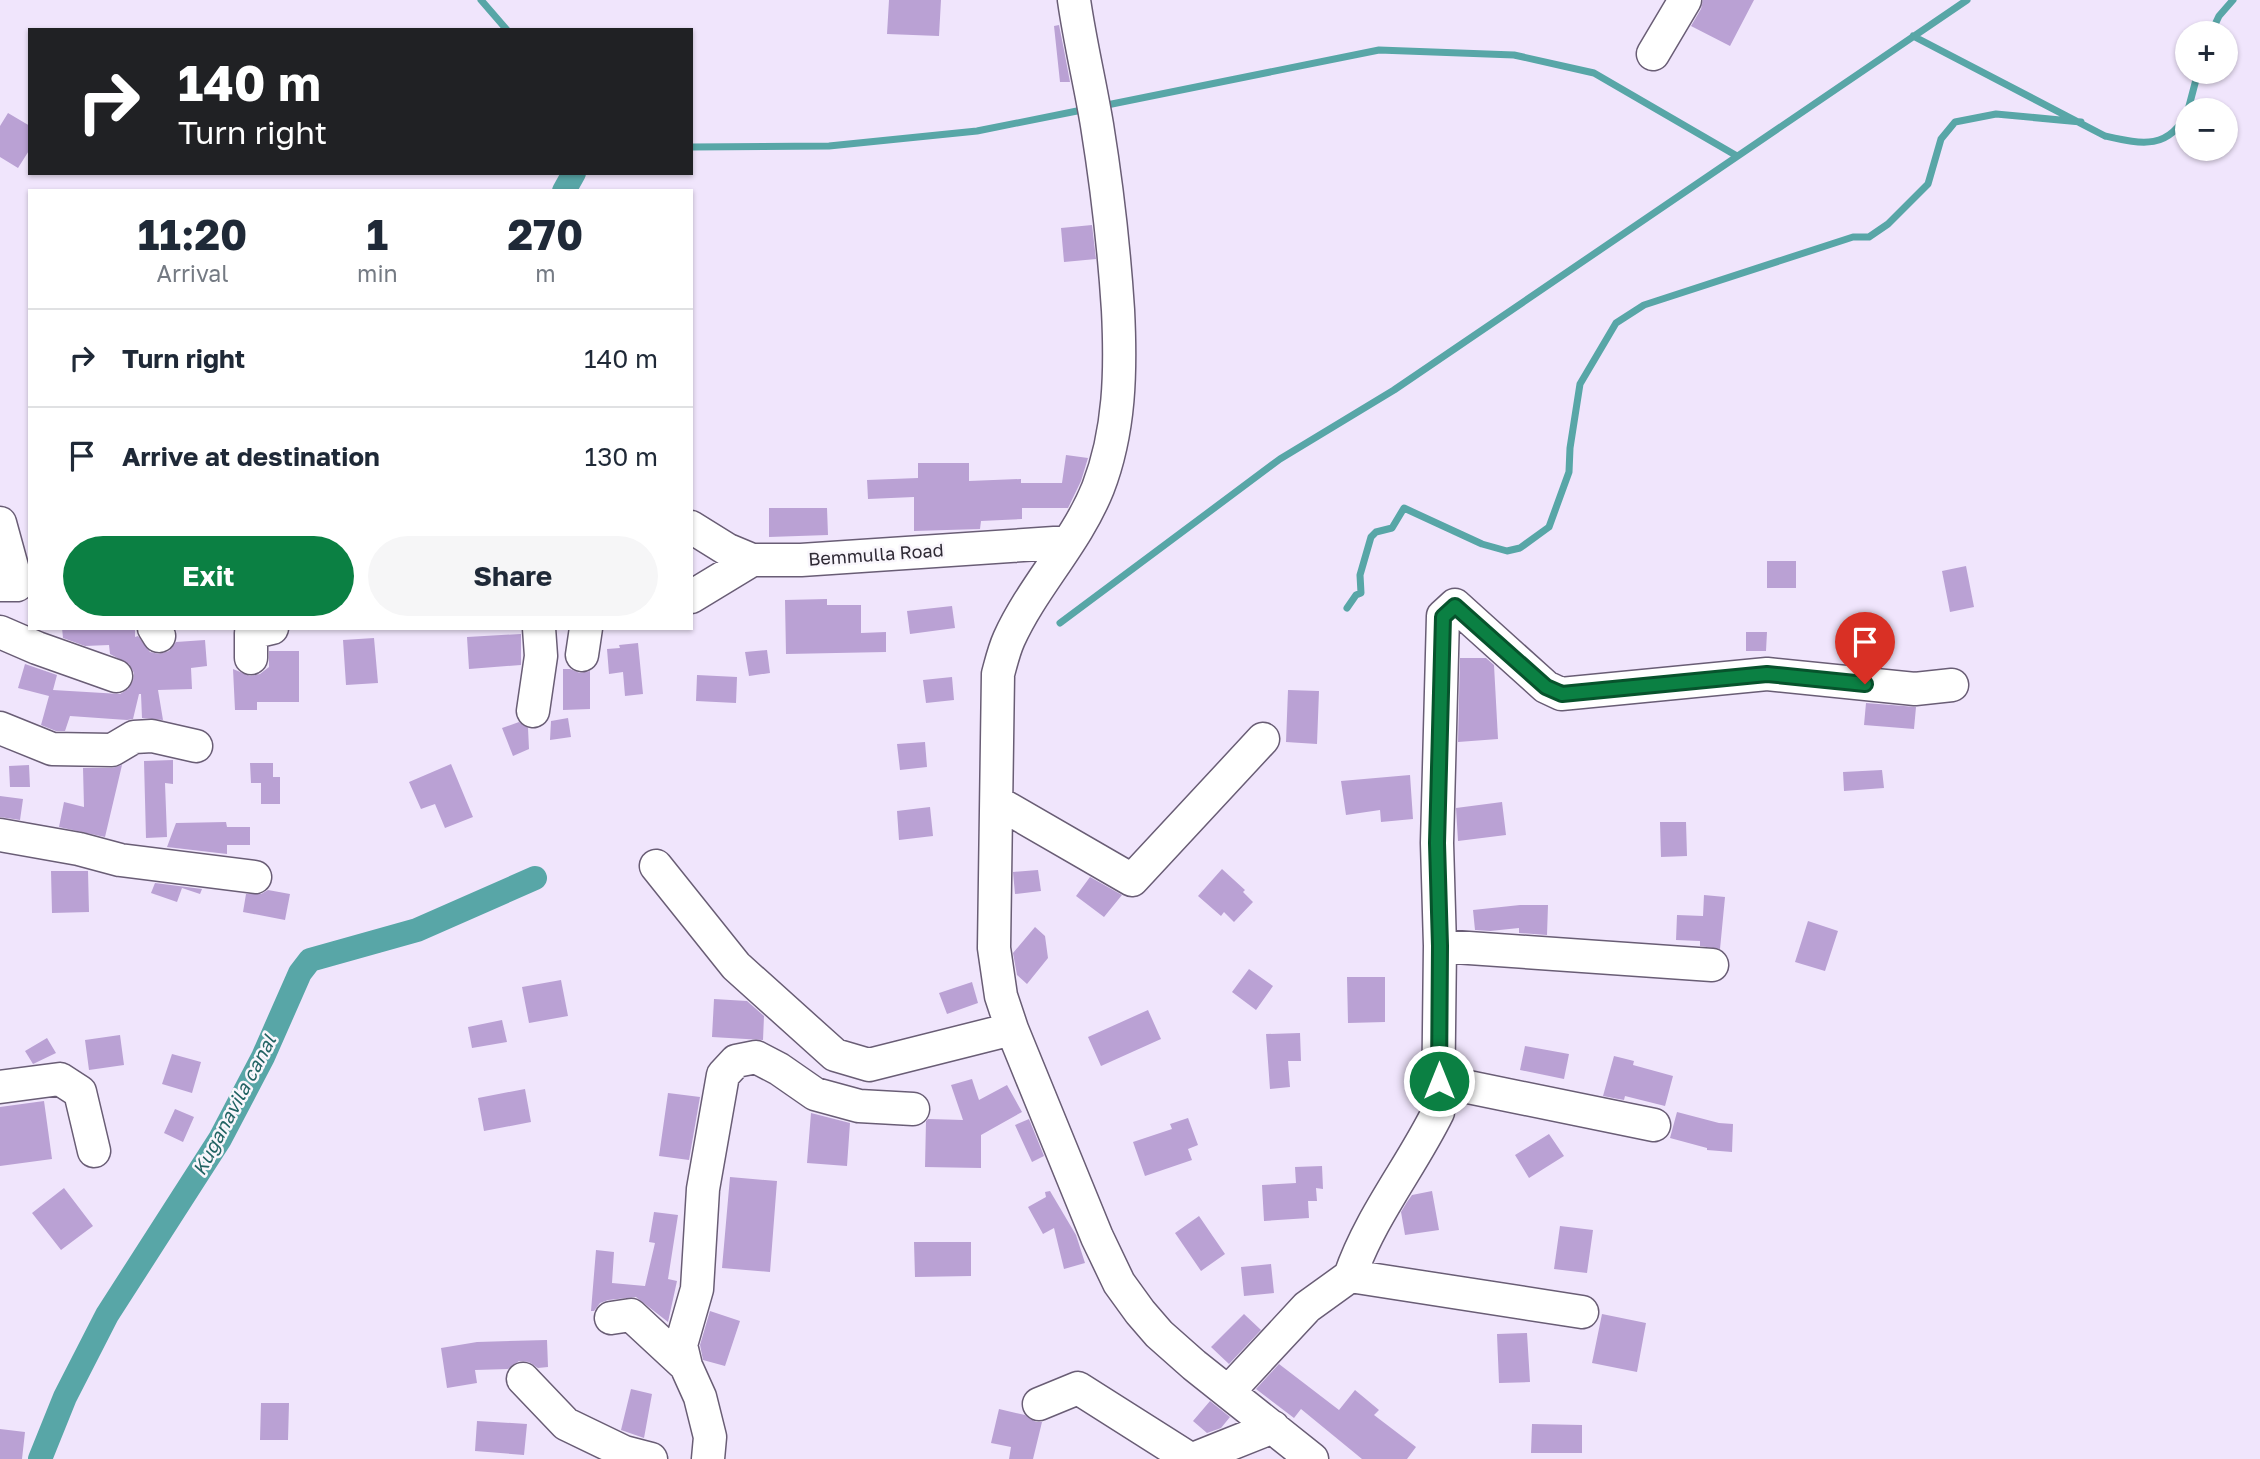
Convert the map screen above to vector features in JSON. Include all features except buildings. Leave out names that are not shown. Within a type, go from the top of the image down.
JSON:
[{"type":"street","points":[[1074,0],[1114,246],[1119,339],[1118,394],[1113,444],[1097,490],[1069,542],[1017,622],[1007,641],[998,674],[994,948],[1001,996],[1097,1237],[1119,1283],[1159,1334],[1312,1459]]},
{"type":"street","points":[[1653,54],[1685,0]]},
{"type":"street","points":[[0,523],[12,588]]},
{"type":"street","name":"Bemmulla Road","points":[[693,528],[728,550],[752,560],[801,560],[1069,542]]},
{"type":"street","points":[[693,596],[752,560]]},
{"type":"street","points":[[1229,1391],[1307,1307],[1350,1276],[1360,1249],[1438,1112],[1440,946],[1437,843],[1443,617],[1455,606],[1546,687],[1562,694],[1767,674],[1915,689],[1952,685]]},
{"type":"street","points":[[251,658],[251,633],[264,630]]},
{"type":"street","points":[[533,711],[541,656],[539,630]]},
{"type":"street","points":[[0,632],[116,676]]},
{"type":"street","points":[[0,728],[52,749],[112,750],[134,737],[152,736],[196,746]]},
{"type":"street","points":[[997,802],[1132,880],[1263,739]]},
{"type":"street","points":[[0,835],[79,849],[120,860],[255,877]]},
{"type":"street","points":[[656,866],[736,966],[835,1055],[869,1065],[1012,1029]]},
{"type":"street","points":[[1440,946],[1713,965]]},
{"type":"street","points":[[708,1459],[710,1437],[700,1397],[686,1366],[681,1345],[697,1289],[703,1189],[723,1075],[736,1061],[756,1057],[815,1094],[859,1106],[913,1109]]},
{"type":"street","points":[[0,1087],[61,1079],[80,1092],[94,1151]]},
{"type":"street","points":[[1439,1081],[1654,1125]]},
{"type":"street","points":[[1350,1276],[1581,1312]]},
{"type":"street","points":[[611,1318],[631,1315],[686,1366]]},
{"type":"street","points":[[523,1379],[566,1424],[624,1452],[651,1459]]},
{"type":"street","points":[[1039,1404],[1078,1388],[1192,1459],[1272,1427]]},
{"type":"waterway","points":[[481,0],[505,28]]},
{"type":"waterway","points":[[1060,623],[1280,459],[1394,390],[1967,0]]},
{"type":"waterway","points":[[2217,21],[2233,0]]},
{"type":"waterway","points":[[1913,36],[2105,136],[2153,142],[2163,139],[2175,130]]},
{"type":"waterway","points":[[1102,106],[1379,50],[1514,55],[1594,73],[1737,156]]},
{"type":"waterway","points":[[2191,98],[2195,84]]},
{"type":"waterway","points":[[693,147],[829,146],[977,131],[1087,109]]},
{"type":"waterway","points":[[1347,608],[1356,595],[1361,593],[1360,575],[1371,537],[1376,532],[1392,528],[1404,508],[1482,544],[1507,551],[1520,548],[1549,527],[1569,472],[1580,384],[1616,323],[1644,305],[1853,237],[1869,237],[1888,224],[1928,184],[1941,139],[1955,122],[1996,114],[2081,122]]},
{"type":"waterway","points":[[565,189],[573,175]]},
{"type":"waterway","name":"Kuganavila canal","points":[[40,1459],[65,1397],[107,1315],[220,1139],[263,1057],[300,973],[310,960],[417,930],[535,878]]},
{"type":"route","points":[[1439,1081],[1440,946],[1437,843],[1443,617],[1455,606],[1546,687],[1562,694],[1767,674],[1865,684]]}]
